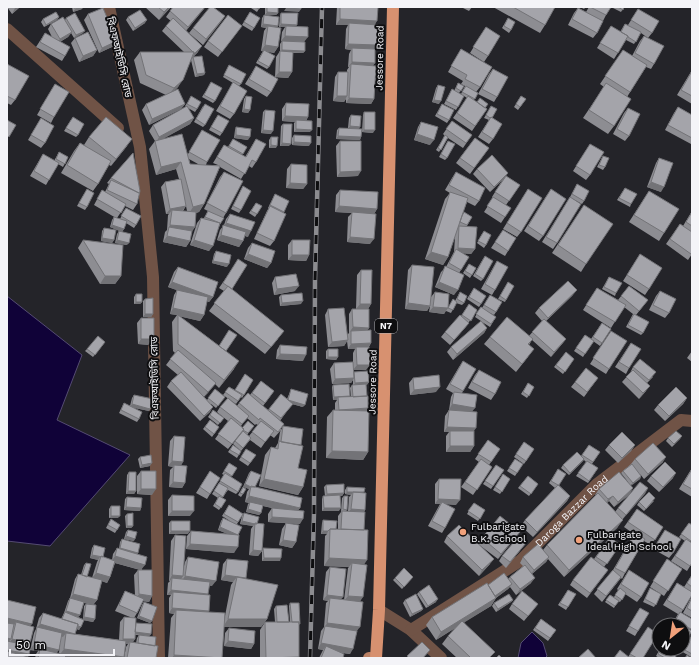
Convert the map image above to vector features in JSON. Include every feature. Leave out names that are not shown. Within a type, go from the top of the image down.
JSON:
[{"type":"highway","name":"Jessore Road","points":[[378,645],[393,7]]},
{"type":"highway","points":[[369,658],[378,645]]},
{"type":"highway","name":"N7","points":[[376,658],[378,645]]},
{"type":"street","name":"বিএফআইডিসি রোড","points":[[109,7],[140,147],[153,277],[159,658]]},
{"type":"street","points":[[7,30],[140,147]]},
{"type":"street","name":"Daroga Bazzar Road","points":[[411,630],[520,561],[597,484],[682,420],[692,421]]},
{"type":"street","points":[[380,610],[411,630],[441,658]]},
{"type":"shaded area","points":[[7,296],[82,355],[57,420],[130,455],[50,546],[7,541]]},
{"type":"shaded area","points":[[532,632],[543,643],[547,656],[545,658],[518,658],[521,643]]},
{"type":"building","points":[[158,7],[169,7],[164,12]]},
{"type":"building","points":[[173,7],[205,7],[188,27],[170,11]]},
{"type":"building","points":[[210,7],[213,7],[225,16],[206,39],[193,28]]},
{"type":"building","points":[[267,7],[278,7],[278,13],[267,12]]},
{"type":"building","points":[[301,7],[301,9],[286,8]]},
{"type":"building","points":[[340,7],[378,7],[377,21],[340,19]]},
{"type":"building","points":[[513,7],[555,7],[545,25]]},
{"type":"building","points":[[590,7],[611,7],[606,15]]},
{"type":"building","points":[[103,8],[117,41],[102,48],[88,14]]},
{"type":"building","points":[[578,8],[603,21],[597,33],[572,19]]},
{"type":"building","points":[[638,9],[659,21],[652,33],[631,20]]},
{"type":"building","points":[[140,10],[147,20],[135,28],[128,17]]},
{"type":"building","points":[[56,12],[59,17],[46,25],[43,19]]},
{"type":"building","points":[[250,12],[260,18],[254,28],[244,22]]},
{"type":"building","points":[[75,13],[85,31],[76,35],[66,18]]},
{"type":"building","points":[[281,13],[298,13],[297,25],[281,24]]},
{"type":"building","points":[[228,15],[242,26],[222,52],[208,41]]},
{"type":"building","points":[[264,15],[279,17],[278,26],[263,24]]},
{"type":"building","points":[[63,17],[72,32],[60,39],[51,24]]},
{"type":"building","points":[[173,18],[202,46],[194,54],[194,52],[166,26]]},
{"type":"building","points":[[508,18],[515,22],[511,30],[504,26]]},
{"type":"building","points":[[349,23],[378,25],[377,45],[348,44]]},
{"type":"building","points":[[625,24],[641,32],[636,42],[621,32]]},
{"type":"building","points":[[268,26],[281,28],[278,47],[265,45]]},
{"type":"building","points":[[286,26],[308,27],[308,37],[285,36]]},
{"type":"building","points":[[611,26],[628,36],[618,53],[600,43]]},
{"type":"building","points":[[486,27],[500,36],[488,56],[473,47]]},
{"type":"building","points":[[88,32],[97,50],[83,56],[75,38]]},
{"type":"building","points":[[45,33],[70,47],[65,56],[40,42]]},
{"type":"building","points":[[644,36],[664,46],[654,64],[635,53]]},
{"type":"building","points":[[282,41],[305,42],[305,51],[282,50]]},
{"type":"building","points":[[352,48],[375,49],[375,63],[352,62]]},
{"type":"building","points":[[461,49],[492,67],[480,87],[465,79],[467,75],[451,66]]},
{"type":"building","points":[[264,50],[275,56],[269,67],[258,61]]},
{"type":"building","points":[[623,50],[647,65],[630,92],[605,76]]},
{"type":"building","points":[[280,51],[293,52],[292,72],[279,72]]},
{"type":"building","points":[[140,52],[194,52],[183,80],[174,88],[146,75]]},
{"type":"building","points":[[202,56],[205,73],[197,74],[193,57]]},
{"type":"building","points":[[7,64],[29,76],[15,100],[7,96]]},
{"type":"building","points":[[351,64],[376,66],[374,99],[349,98]]},
{"type":"building","points":[[229,65],[246,74],[241,84],[224,75]]},
{"type":"building","points":[[256,66],[278,79],[271,92],[249,79]]},
{"type":"building","points":[[493,69],[508,77],[497,97],[482,89]]},
{"type":"building","points":[[692,71],[692,96],[681,90]]},
{"type":"building","points":[[338,72],[348,72],[347,96],[337,96]]},
{"type":"building","points":[[211,82],[222,88],[215,101],[204,95]]},
{"type":"building","points":[[233,82],[247,91],[234,114],[220,106]]},
{"type":"building","points":[[458,83],[464,86],[461,91],[456,88]]},
{"type":"building","points":[[606,83],[631,99],[614,126],[589,110]]},
{"type":"building","points":[[55,84],[69,92],[54,117],[40,109]]},
{"type":"building","points":[[438,85],[445,87],[441,101],[434,100]]},
{"type":"building","points":[[466,86],[478,93],[475,99],[462,92]]},
{"type":"building","points":[[178,89],[185,104],[152,119],[146,104]]},
{"type":"building","points":[[452,89],[464,96],[458,107],[446,101]]},
{"type":"building","points":[[191,96],[201,102],[197,109],[187,104]]},
{"type":"building","points":[[246,96],[252,97],[250,110],[244,109]]},
{"type":"building","points":[[468,96],[487,109],[475,126],[457,113]]},
{"type":"building","points":[[521,96],[526,99],[520,107],[516,104]]},
{"type":"building","points":[[480,98],[488,104],[485,108],[477,102]]},
{"type":"building","points":[[286,103],[309,104],[308,117],[285,116]]},
{"type":"building","points":[[205,104],[214,109],[205,125],[196,119]]},
{"type":"building","points":[[442,104],[454,110],[449,120],[437,114]]},
{"type":"building","points":[[187,106],[194,118],[159,137],[153,125]]},
{"type":"building","points":[[491,106],[497,109],[492,118],[490,118],[486,115]]},
{"type":"building","points":[[678,107],[692,115],[692,138],[668,125]]},
{"type":"building","points":[[628,108],[640,114],[629,136],[617,129]]},
{"type":"building","points":[[265,110],[275,111],[273,131],[263,130]]},
{"type":"building","points":[[364,112],[375,112],[375,130],[364,130]]},
{"type":"building","points":[[218,115],[229,121],[222,133],[211,127]]},
{"type":"building","points":[[351,115],[361,116],[360,127],[350,126]]},
{"type":"building","points":[[73,117],[84,124],[78,135],[66,128]]},
{"type":"building","points":[[106,117],[132,139],[116,159],[89,137]]},
{"type":"building","points":[[491,117],[502,124],[493,139],[482,132]]},
{"type":"building","points":[[41,118],[54,126],[45,143],[31,135]]},
{"type":"building","points":[[7,120],[16,125],[9,137],[7,135]]},
{"type":"building","points":[[296,120],[312,121],[312,130],[296,129]]},
{"type":"building","points":[[452,121],[472,135],[466,143],[446,129]]},
{"type":"building","points":[[421,122],[438,127],[434,140],[417,134]]},
{"type":"building","points":[[283,124],[292,124],[291,144],[282,143]]},
{"type":"building","points":[[236,127],[251,129],[250,137],[236,135]]},
{"type":"building","points":[[339,128],[362,129],[361,137],[338,136]]},
{"type":"building","points":[[202,130],[220,140],[207,162],[189,152]]},
{"type":"building","points":[[182,134],[190,164],[220,166],[204,204],[193,207],[181,162],[161,167],[155,141]]},
{"type":"building","points":[[294,135],[311,136],[311,143],[294,142]]},
{"type":"building","points":[[445,135],[448,137],[441,150],[438,148]]},
{"type":"building","points":[[271,137],[278,137],[277,146],[271,145]]},
{"type":"building","points":[[475,138],[489,148],[474,168],[460,158]]},
{"type":"building","points":[[233,139],[247,147],[243,154],[229,146]]},
{"type":"building","points":[[256,139],[266,144],[256,162],[252,160],[245,174],[217,157],[224,145],[246,157]]},
{"type":"building","points":[[340,141],[361,141],[361,171],[340,172]]},
{"type":"building","points":[[448,141],[455,144],[447,158],[441,154]]},
{"type":"building","points":[[80,143],[111,161],[98,184],[67,165]]},
{"type":"building","points":[[590,144],[604,152],[590,175],[576,166]]},
{"type":"building","points":[[59,152],[68,157],[65,164],[56,159]]},
{"type":"building","points":[[133,153],[140,191],[137,204],[107,190],[111,180],[139,193],[111,178]]},
{"type":"building","points":[[43,154],[59,163],[49,180],[34,171]]},
{"type":"building","points":[[492,155],[508,173],[494,187],[477,169]]},
{"type":"building","points":[[603,156],[609,158],[605,167],[599,165]]},
{"type":"building","points":[[659,158],[673,163],[664,187],[651,182]]},
{"type":"building","points":[[291,164],[307,165],[307,184],[290,183]]},
{"type":"building","points":[[224,172],[243,181],[226,213],[207,203]]},
{"type":"building","points":[[456,172],[485,188],[479,201],[449,185]]},
{"type":"building","points":[[506,176],[520,185],[509,201],[495,192]]},
{"type":"building","points":[[181,179],[186,206],[170,209],[165,182]]},
{"type":"building","points":[[577,184],[589,191],[584,201],[572,194]]},
{"type":"building","points":[[243,186],[251,191],[241,210],[233,206]]},
{"type":"building","points":[[625,188],[637,194],[631,204],[619,198]]},
{"type":"building","points":[[87,189],[94,193],[87,207],[79,203]]},
{"type":"building","points":[[528,189],[542,198],[521,232],[507,223]]},
{"type":"building","points":[[551,189],[566,199],[543,236],[528,226]]},
{"type":"building","points":[[102,190],[126,204],[121,213],[97,199]]},
{"type":"building","points":[[340,190],[378,192],[377,209],[339,206]]},
{"type":"building","points":[[649,191],[679,209],[664,233],[634,215]]},
{"type":"building","points":[[450,192],[468,198],[448,257],[431,252]]},
{"type":"building","points":[[275,194],[289,201],[284,212],[270,205]]},
{"type":"building","points":[[493,197],[511,208],[505,217],[487,206]]},
{"type":"building","points":[[570,197],[581,204],[557,243],[546,237]]},
{"type":"building","points":[[256,203],[262,206],[257,214],[251,211]]},
{"type":"building","points":[[584,205],[613,224],[586,264],[558,245]]},
{"type":"building","points":[[270,206],[286,214],[274,241],[257,233]]},
{"type":"building","points":[[126,208],[141,216],[136,225],[121,216]]},
{"type":"building","points":[[172,210],[196,212],[195,227],[170,225]]},
{"type":"building","points":[[208,211],[224,218],[220,224],[205,217]]},
{"type":"building","points":[[352,212],[376,214],[374,239],[350,237]]},
{"type":"building","points":[[464,212],[472,217],[467,225],[460,222]]},
{"type":"building","points":[[692,212],[692,226],[686,222]]},
{"type":"building","points":[[230,214],[255,222],[251,231],[226,223]]},
{"type":"building","points":[[114,217],[127,221],[124,229],[112,225]]},
{"type":"building","points":[[201,218],[220,223],[213,246],[194,240]]},
{"type":"building","points":[[680,224],[692,232],[691,254],[670,239]]},
{"type":"building","points":[[223,225],[246,232],[243,241],[221,235]]},
{"type":"building","points":[[459,226],[477,227],[475,249],[458,248]]},
{"type":"building","points":[[169,227],[192,231],[190,241],[167,236]]},
{"type":"building","points":[[104,228],[116,230],[114,240],[102,238]]},
{"type":"building","points":[[503,230],[516,238],[508,251],[495,242]]},
{"type":"building","points":[[119,231],[131,234],[129,243],[117,240]]},
{"type":"building","points":[[484,231],[491,235],[486,245],[478,241]]},
{"type":"building","points":[[83,240],[123,245],[121,276],[105,276]]},
{"type":"building","points":[[292,240],[310,240],[309,255],[292,255]]},
{"type":"building","points":[[252,243],[275,251],[271,263],[248,254]]},
{"type":"building","points":[[456,249],[469,257],[461,270],[449,263]]},
{"type":"building","points":[[216,251],[231,255],[229,264],[213,261]]},
{"type":"building","points":[[640,254],[662,268],[649,289],[627,275]]},
{"type":"building","points":[[485,256],[493,261],[483,279],[475,274]]},
{"type":"building","points":[[238,259],[247,265],[232,289],[223,283]]},
{"type":"building","points":[[497,261],[508,267],[495,290],[485,284]]},
{"type":"building","points":[[469,264],[476,268],[472,275],[465,271]]},
{"type":"building","points":[[412,265],[434,267],[430,306],[408,303]]},
{"type":"building","points":[[445,266],[464,275],[458,290],[439,282]]},
{"type":"building","points":[[178,267],[218,282],[213,297],[172,282]]},
{"type":"building","points":[[361,270],[372,270],[371,304],[360,304]]},
{"type":"building","points":[[296,274],[299,286],[277,289],[275,277]]},
{"type":"building","points":[[609,277],[622,283],[616,293],[604,287]]},
{"type":"building","points":[[568,281],[577,290],[548,318],[539,308]]},
{"type":"building","points":[[508,282],[514,286],[506,300],[500,296]]},
{"type":"building","points":[[228,286],[284,331],[271,347],[214,303]]},
{"type":"building","points":[[629,286],[648,300],[639,311],[621,296]]},
{"type":"building","points":[[474,288],[486,296],[481,304],[469,297]]},
{"type":"building","points":[[597,288],[626,305],[615,322],[586,305]]},
{"type":"building","points":[[177,290],[208,297],[204,315],[173,308]]},
{"type":"building","points":[[660,291],[676,299],[669,313],[653,305]]},
{"type":"building","points":[[435,292],[449,294],[448,308],[433,307]]},
{"type":"building","points":[[460,292],[467,296],[464,303],[457,299]]},
{"type":"building","points":[[302,293],[303,301],[282,303],[281,295]]},
{"type":"building","points":[[136,294],[142,294],[142,302],[136,302]]},
{"type":"building","points":[[490,295],[502,302],[496,312],[484,305]]},
{"type":"building","points":[[153,298],[153,314],[145,314],[145,299]]},
{"type":"building","points":[[453,299],[457,302],[453,310],[448,308]]},
{"type":"building","points":[[469,304],[477,310],[471,321],[462,315]]},
{"type":"building","points":[[481,307],[496,317],[491,324],[476,314]]},
{"type":"building","points":[[344,308],[348,340],[332,342],[328,309]]},
{"type":"building","points":[[352,309],[369,309],[369,328],[353,327]]},
{"type":"building","points":[[634,314],[649,322],[643,333],[628,325]]},
{"type":"building","points":[[178,315],[239,361],[224,380],[178,344]]},
{"type":"building","points":[[460,315],[469,323],[454,340],[445,332]]},
{"type":"building","points":[[507,317],[533,339],[528,344],[534,349],[522,364],[490,337]]},
{"type":"building","points":[[141,318],[154,318],[154,339],[141,339]]},
{"type":"building","points":[[544,319],[566,339],[554,352],[532,332]]},
{"type":"building","points":[[481,321],[487,328],[457,354],[451,347]]},
{"type":"building","points":[[602,323],[611,329],[602,343],[593,337]]},
{"type":"building","points":[[229,330],[237,335],[226,351],[219,346]]},
{"type":"building","points":[[371,330],[371,343],[351,344],[351,331]]},
{"type":"building","points":[[611,331],[627,341],[609,369],[593,358]]},
{"type":"building","points":[[585,335],[594,341],[585,354],[576,348]]},
{"type":"building","points":[[98,336],[105,342],[95,355],[87,349]]},
{"type":"building","points":[[631,343],[641,349],[629,368],[619,362]]},
{"type":"building","points":[[280,345],[307,347],[306,355],[280,354]]},
{"type":"building","points":[[356,347],[369,347],[370,365],[357,365]]},
{"type":"building","points":[[328,349],[338,349],[338,357],[328,357]]},
{"type":"building","points":[[178,350],[216,383],[208,392],[170,359]]},
{"type":"building","points":[[566,352],[574,359],[565,372],[556,365]]},
{"type":"building","points":[[640,359],[656,372],[649,380],[633,367]]},
{"type":"building","points":[[463,361],[476,369],[463,391],[450,384]]},
{"type":"building","points":[[353,362],[354,378],[335,379],[334,363]]},
{"type":"building","points":[[586,368],[598,378],[587,392],[575,382]]},
{"type":"building","points":[[479,370],[501,382],[495,394],[472,382]]},
{"type":"building","points":[[633,370],[650,386],[643,393],[626,377]]},
{"type":"building","points":[[368,371],[369,382],[355,383],[354,372]]},
{"type":"building","points":[[181,372],[213,407],[204,416],[171,381]]},
{"type":"building","points":[[245,374],[253,380],[244,395],[235,390]]},
{"type":"building","points":[[439,375],[440,387],[414,390],[413,378]]},
{"type":"building","points":[[261,381],[274,391],[265,403],[252,393]]},
{"type":"building","points":[[528,383],[534,387],[529,396],[523,392]]},
{"type":"building","points":[[349,384],[350,396],[334,397],[333,385]]},
{"type":"building","points":[[366,384],[367,396],[353,397],[352,385]]},
{"type":"building","points":[[229,387],[242,395],[238,401],[225,392]]},
{"type":"building","points":[[676,387],[687,398],[669,416],[658,405]]},
{"type":"building","points":[[215,389],[225,397],[218,406],[208,398]]},
{"type":"building","points":[[291,389],[308,394],[305,405],[288,400]]},
{"type":"building","points":[[454,392],[477,395],[475,408],[452,404]]},
{"type":"building","points":[[248,393],[284,424],[278,432],[260,418],[259,420],[239,403]]},
{"type":"building","points":[[281,394],[293,404],[281,418],[269,409]]},
{"type":"building","points":[[134,395],[153,399],[150,409],[132,404]]},
{"type":"building","points":[[368,396],[368,408],[339,410],[338,397]]},
{"type":"building","points":[[228,398],[249,416],[242,424],[220,407]]},
{"type":"building","points":[[124,403],[142,412],[139,419],[121,410]]},
{"type":"building","points":[[213,410],[224,418],[220,423],[210,415]]},
{"type":"building","points":[[333,410],[369,411],[368,452],[332,451]]},
{"type":"building","points":[[449,410],[477,412],[476,428],[447,427]]},
{"type":"building","points":[[231,418],[244,429],[232,444],[218,434]]},
{"type":"building","points":[[210,420],[219,427],[214,434],[205,427]]},
{"type":"building","points":[[248,421],[254,426],[248,433],[242,428]]},
{"type":"building","points":[[261,421],[274,431],[265,442],[252,432]]},
{"type":"building","points":[[283,426],[303,429],[301,445],[281,442]]},
{"type":"building","points":[[243,431],[251,438],[243,448],[235,441]]},
{"type":"building","points":[[450,431],[474,431],[474,446],[450,446]]},
{"type":"building","points":[[676,431],[682,436],[674,444],[668,438]]},
{"type":"building","points":[[622,432],[635,445],[622,458],[609,445]]},
{"type":"building","points":[[174,436],[185,437],[183,462],[172,461]]},
{"type":"building","points":[[488,440],[500,449],[491,462],[478,454]]},
{"type":"building","points":[[279,441],[303,446],[298,468],[307,470],[303,487],[264,479],[271,447],[278,449]]},
{"type":"building","points":[[524,442],[534,449],[526,461],[516,454]]},
{"type":"building","points":[[653,443],[666,457],[648,474],[635,459]]},
{"type":"building","points":[[233,445],[241,451],[239,455],[230,450]]},
{"type":"building","points":[[589,445],[600,452],[593,462],[582,455]]},
{"type":"building","points":[[246,449],[256,455],[250,463],[241,457]]},
{"type":"building","points":[[577,452],[584,459],[570,473],[563,465]]},
{"type":"building","points":[[151,455],[152,463],[142,465],[140,457]]},
{"type":"building","points":[[481,459],[492,467],[477,490],[465,482]]},
{"type":"building","points":[[515,459],[523,464],[517,473],[509,468]]},
{"type":"building","points":[[587,461],[598,468],[589,481],[578,473]]},
{"type":"building","points":[[665,462],[676,473],[663,487],[651,476]]},
{"type":"building","points":[[229,463],[237,468],[232,476],[224,471]]},
{"type":"building","points":[[632,464],[641,476],[633,483],[623,471]]},
{"type":"building","points":[[174,465],[187,466],[185,483],[173,482]]},
{"type":"building","points":[[496,465],[504,470],[493,486],[485,481]]},
{"type":"building","points":[[558,469],[566,474],[559,485],[551,481]]},
{"type":"building","points":[[692,469],[692,489],[683,484]]},
{"type":"building","points":[[141,471],[156,471],[156,489],[141,489]]},
{"type":"building","points":[[210,471],[220,478],[210,494],[200,487]]},
{"type":"building","points":[[251,471],[261,475],[255,487],[245,484]]},
{"type":"building","points":[[129,472],[136,472],[136,491],[128,491]]},
{"type":"building","points":[[619,472],[633,488],[618,502],[613,496],[608,499],[599,489]]},
{"type":"building","points":[[225,473],[242,484],[238,492],[220,481]]},
{"type":"building","points":[[503,474],[510,479],[502,492],[495,487]]},
{"type":"building","points":[[528,476],[538,484],[531,494],[520,486]]},
{"type":"building","points":[[439,479],[461,479],[460,500],[438,499]]},
{"type":"building","points":[[640,482],[648,488],[626,515],[618,508]]},
{"type":"building","points":[[219,483],[228,488],[223,497],[214,491]]},
{"type":"building","points":[[344,484],[344,493],[327,494],[326,485]]},
{"type":"building","points":[[558,485],[570,496],[537,532],[525,520]]},
{"type":"building","points":[[251,486],[302,498],[300,508],[249,496]]},
{"type":"building","points":[[243,487],[246,489],[243,494],[240,493]]},
{"type":"building","points":[[347,487],[365,488],[364,492],[347,492]]},
{"type":"building","points":[[353,492],[366,493],[365,510],[351,509]]},
{"type":"building","points":[[649,492],[655,498],[646,509],[639,502]]},
{"type":"building","name":"Fulbarigate Ideal High School","points":[[598,493],[623,520],[569,570],[547,545]]},
{"type":"building","points":[[172,495],[194,496],[194,511],[172,511]]},
{"type":"building","points":[[340,495],[341,508],[324,508],[323,496]]},
{"type":"building","points":[[219,496],[226,500],[221,508],[215,504]]},
{"type":"building","points":[[344,496],[348,496],[347,510],[343,509]]},
{"type":"building","points":[[127,497],[142,498],[141,508],[126,507]]},
{"type":"building","points":[[250,502],[263,505],[261,513],[248,509]]},
{"type":"building","points":[[442,502],[455,509],[445,528],[432,521]]},
{"type":"building","points":[[474,503],[485,510],[480,519],[468,511]]},
{"type":"building","points":[[229,505],[243,514],[238,522],[224,514]]},
{"type":"building","points":[[111,506],[120,506],[120,516],[111,516]]},
{"type":"building","points":[[272,508],[304,511],[303,519],[272,517]]},
{"type":"building","points":[[637,509],[663,527],[655,540],[628,522]]},
{"type":"building","points":[[342,511],[365,512],[364,530],[341,529]]},
{"type":"building","points":[[133,513],[133,526],[127,526],[127,514]]},
{"type":"building","points":[[244,513],[259,517],[257,524],[242,521]]},
{"type":"building","points":[[500,516],[520,532],[501,554],[482,538]]},
{"type":"building","points":[[223,518],[242,527],[238,535],[220,527]]},
{"type":"building","points":[[111,519],[120,525],[117,530],[108,525]]},
{"type":"building","points":[[323,520],[337,521],[336,529],[323,531]]},
{"type":"building","points":[[171,521],[190,521],[190,531],[171,531]]},
{"type":"building","points":[[255,523],[264,524],[262,551],[253,550]]},
{"type":"building","points":[[286,523],[299,525],[296,542],[283,540]]},
{"type":"building","points":[[689,523],[692,525],[691,541],[681,534]]},
{"type":"building","points":[[459,525],[494,559],[482,570],[447,536]]},
{"type":"building","points":[[330,529],[368,530],[367,560],[329,558]]},
{"type":"building","points":[[128,530],[137,532],[135,539],[126,536]]},
{"type":"building","points":[[665,530],[681,539],[673,553],[657,543]]},
{"type":"building","points":[[191,531],[239,535],[238,547],[190,544]]},
{"type":"building","points":[[635,533],[645,539],[625,573],[615,568]]},
{"type":"building","points":[[175,535],[186,536],[183,576],[172,575]]},
{"type":"building","points":[[518,537],[526,543],[510,562],[502,556]]},
{"type":"building","points":[[610,537],[620,545],[607,564],[596,557]]},
{"type":"building","points":[[122,539],[140,544],[138,553],[120,548]]},
{"type":"building","points":[[686,539],[692,543],[692,563],[690,566],[675,556]]},
{"type":"building","points":[[538,544],[549,557],[534,570],[523,557]]},
{"type":"building","points":[[94,545],[105,548],[103,557],[92,555]]},
{"type":"building","points":[[117,548],[147,557],[145,565],[115,556]]},
{"type":"building","points":[[263,548],[282,549],[281,558],[264,558]]},
{"type":"building","points":[[101,556],[115,561],[110,577],[96,573]]},
{"type":"building","points":[[188,557],[219,562],[216,581],[185,576]]},
{"type":"building","points":[[591,557],[608,570],[590,593],[573,580]]},
{"type":"building","points":[[227,559],[248,561],[246,578],[225,575]]},
{"type":"building","points":[[667,559],[682,569],[668,591],[653,581]]},
{"type":"building","points":[[86,563],[91,564],[87,577],[82,575]]},
{"type":"building","points":[[352,563],[367,565],[363,597],[348,596]]},
{"type":"building","points":[[525,565],[535,578],[520,589],[510,577]]},
{"type":"building","points":[[330,567],[346,569],[343,597],[327,595]]},
{"type":"building","points":[[404,568],[413,577],[404,587],[395,578]]},
{"type":"building","points":[[138,570],[152,570],[152,596],[139,594]]},
{"type":"building","points":[[613,570],[621,577],[606,596],[597,589]]},
{"type":"building","points":[[629,570],[649,583],[641,597],[621,584]]},
{"type":"building","points":[[504,573],[512,584],[495,596],[488,585]]},
{"type":"building","points":[[78,574],[102,580],[97,600],[73,594]]},
{"type":"building","points":[[692,575],[692,587],[687,583]]},
{"type":"building","points":[[237,577],[278,585],[267,619],[228,619]]},
{"type":"building","points":[[172,578],[210,582],[208,594],[171,590]]},
{"type":"building","points":[[487,583],[496,598],[441,632],[432,617]]},
{"type":"building","points":[[677,583],[692,592],[692,595],[683,610],[667,600]]},
{"type":"building","points":[[429,585],[438,599],[428,606],[419,592]]},
{"type":"building","points":[[620,588],[626,593],[622,600],[615,595]]},
{"type":"building","points":[[650,588],[661,594],[656,605],[645,599]]},
{"type":"building","points":[[568,590],[576,594],[568,607],[560,603]]},
{"type":"building","points":[[125,591],[144,599],[137,613],[119,605]]},
{"type":"building","points":[[522,591],[538,604],[528,616],[512,604]]},
{"type":"building","points":[[173,592],[210,595],[209,611],[172,608]]},
{"type":"building","points":[[416,594],[423,609],[412,614],[405,600]]},
{"type":"building","points":[[509,594],[513,600],[498,609],[494,603]]},
{"type":"building","points":[[610,595],[619,601],[615,606],[606,600]]},
{"type":"building","points":[[692,597],[692,611],[687,608]]},
{"type":"building","points":[[70,598],[84,602],[80,615],[66,611]]},
{"type":"building","points":[[330,598],[363,602],[360,627],[327,623]]},
{"type":"building","points":[[7,600],[36,607],[32,624],[7,618]]},
{"type":"building","points":[[144,602],[157,607],[152,621],[139,616]]},
{"type":"building","points":[[290,603],[299,603],[300,624],[299,622],[292,622]]},
{"type":"building","points":[[86,604],[96,605],[95,619],[84,617]]},
{"type":"building","points":[[287,605],[289,622],[277,622],[276,606]]},
{"type":"building","points":[[640,608],[649,613],[638,631],[629,626]]},
{"type":"building","points":[[176,610],[225,613],[222,658],[174,655]]},
{"type":"building","points":[[65,612],[84,620],[81,627],[78,626],[78,624],[62,619]]},
{"type":"building","points":[[680,612],[689,617],[677,617]]},
{"type":"building","points":[[43,613],[78,624],[75,634],[40,624]]},
{"type":"building","points":[[124,617],[136,618],[135,639],[123,639]]},
{"type":"building","points":[[541,619],[556,630],[550,638],[535,628]]},
{"type":"building","points":[[462,621],[495,652],[489,658],[471,658],[448,636]]},
{"type":"building","points":[[16,622],[34,627],[30,643],[12,639]]},
{"type":"building","points":[[265,622],[299,622],[299,657],[266,658]]},
{"type":"building","points":[[7,623],[14,624],[11,639],[7,638]]},
{"type":"building","points":[[136,623],[152,624],[151,634],[135,632]]},
{"type":"building","points":[[325,626],[357,631],[353,649],[321,643]]},
{"type":"building","points":[[37,627],[62,633],[59,650],[34,644]]},
{"type":"building","points":[[648,627],[651,629],[651,645],[643,658],[637,658],[630,654]]},
{"type":"building","points":[[229,628],[255,631],[254,644],[228,641]]},
{"type":"building","points":[[66,633],[126,641],[124,657],[64,649]]},
{"type":"building","points":[[139,635],[156,637],[155,646],[138,643]]},
{"type":"building","points":[[691,637],[692,637],[691,653]]},
{"type":"building","points":[[7,641],[31,646],[29,654],[7,650]]},
{"type":"building","points":[[130,642],[158,646],[156,658],[127,658]]},
{"type":"building","points":[[422,642],[430,650],[423,658],[409,658],[407,656]]},
{"type":"building","points":[[326,646],[344,654],[343,658],[321,658]]},
{"type":"building","points":[[40,649],[66,655],[65,658],[38,658]]},
{"type":"building","points":[[588,649],[596,658],[578,658]]},
{"type":"building","points":[[620,650],[630,658],[614,658]]},
{"type":"building","points":[[7,651],[32,658],[7,658]]},
{"type":"building","points":[[663,657],[676,657],[675,658]]},
{"type":"railway","points":[[310,658],[314,513],[315,281],[322,7]]},
{"type":"place","name":"Fulbarigate B.K. School","points":[[463,532]]},
{"type":"place","name":"Fulbarigate Ideal High School","points":[[579,540]]}]
